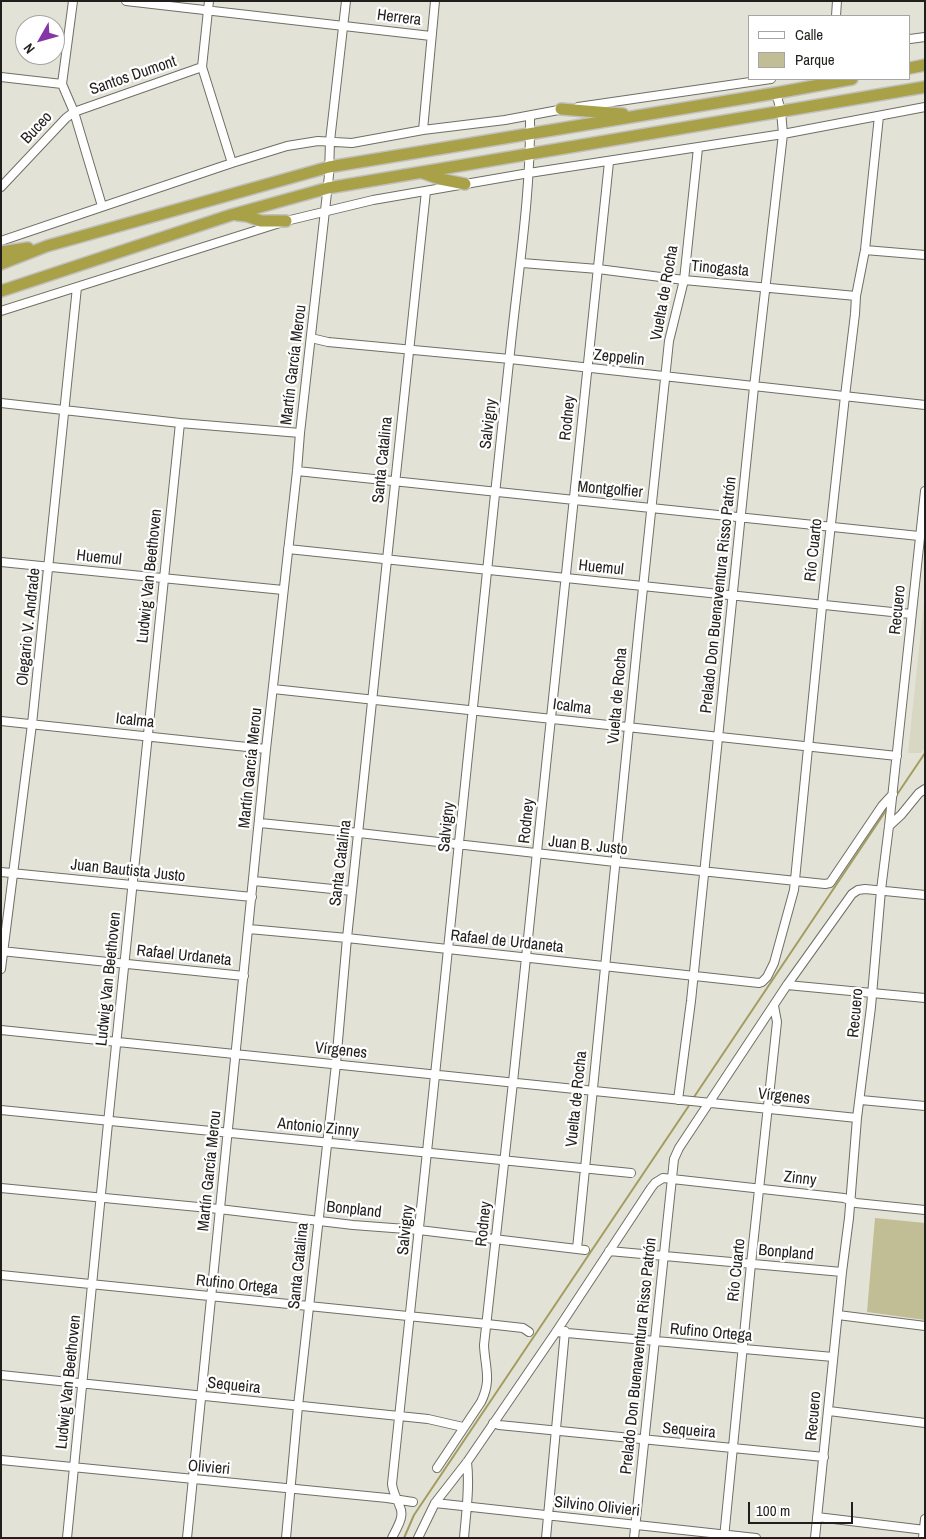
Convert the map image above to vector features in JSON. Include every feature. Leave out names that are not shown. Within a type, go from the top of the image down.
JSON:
[{"type":"highway","points":[[911,68],[925,65]]},
{"type":"highway","points":[[1,264],[47,246],[329,167],[847,80]]},
{"type":"highway","points":[[1,291],[231,215],[328,188],[921,89]]},
{"type":"highway","points":[[562,109],[642,115]]},
{"type":"highway","points":[[422,172],[440,179],[465,184]]},
{"type":"highway","points":[[231,215],[247,216],[261,221],[286,221]]},
{"type":"highway","points":[[1,252],[47,246]]},
{"type":"street","points":[[73,1],[62,84],[74,112],[102,206]]},
{"type":"street","name":"Herrera","points":[[126,1],[208,5],[343,26],[431,36]]},
{"type":"street","name":"Martín García Merou","points":[[187,1538],[219,1210],[260,824],[266,749],[328,188],[330,141],[346,1]]},
{"type":"street","points":[[422,130],[435,1]]},
{"type":"street","points":[[836,15],[837,1]]},
{"type":"street","points":[[208,5],[202,67],[232,162]]},
{"type":"street","points":[[911,39],[925,37]]},
{"type":"street","name":"Santos Dumont","points":[[74,112],[202,67]]},
{"type":"street","points":[[1,77],[62,84]]},
{"type":"street","points":[[1,241],[232,162],[287,146],[318,140],[352,143],[422,130],[530,116],[562,109],[764,80]]},
{"type":"street","name":"Prelado Don Buenaventura Risso Patrón","points":[[678,1100],[694,975],[754,387],[783,134],[781,111],[776,93]]},
{"type":"street","points":[[1,311],[286,221],[373,200],[529,173],[783,134],[925,107]]},
{"type":"street","name":"Buceo","points":[[1,187],[66,118],[74,112]]},
{"type":"street","name":"Salvigny","points":[[392,1538],[402,1508],[392,1492],[392,1484],[428,1153],[495,492],[522,264],[529,173],[530,116]]},
{"type":"street","name":"Río Cuarto","points":[[762,982],[774,963],[794,890],[830,527],[856,296],[865,250],[879,116]]},
{"type":"street","name":"Vuelta de Rocha","points":[[581,1249],[584,1168],[669,341],[684,280],[698,148]]},
{"type":"street","name":"Rodney","points":[[437,1468],[486,1392],[488,1371],[484,1345],[552,719],[609,162]]},
{"type":"street","name":"Santa Catalina","points":[[286,1538],[298,1406],[336,1064],[347,938],[394,480],[426,191]]},
{"type":"street","points":[[865,250],[925,255]]},
{"type":"street","name":"Tinogasta","points":[[522,264],[598,269],[684,280],[856,296]]},
{"type":"street","name":"Olegario V. Andrade","points":[[1,969],[50,567],[77,287]]},
{"type":"street","name":"Zeppelin","points":[[311,338],[328,342],[510,360],[925,406]]},
{"type":"street","points":[[1,403],[180,424],[300,433]]},
{"type":"street","name":"Ludwig Van Beethoven","points":[[67,1538],[180,424]]},
{"type":"street","name":"Montgolfier","points":[[297,471],[920,536]]},
{"type":"street","name":"Recuero","points":[[815,1538],[857,1118],[925,491]]},
{"type":"street","name":"Huemul","points":[[288,549],[911,614]]},
{"type":"street","name":"Huemul","points":[[1,562],[283,590]]},
{"type":"street","name":"Icalma","points":[[273,689],[897,756]]},
{"type":"street","name":"Icalma","points":[[1,721],[266,749]]},
{"type":"street","points":[[889,826],[902,815],[924,789]]},
{"type":"street","name":"Juan B. Justo","points":[[260,824],[359,833],[824,884],[830,882],[892,794]]},
{"type":"street","name":"Juan Bautista Justo","points":[[1,872],[252,897]]},
{"type":"street","points":[[254,881],[352,892]]},
{"type":"street","name":"Prelado Don Buenaventura Risso Patrón","points":[[634,1538],[674,1158],[678,1148],[787,985],[852,894],[858,890],[881,890]]},
{"type":"street","points":[[881,890],[925,895]]},
{"type":"street","name":"Rafael de Urdaneta","points":[[248,929],[762,982]]},
{"type":"street","name":"Rafael Urdaneta","points":[[2,951],[244,976]]},
{"type":"street","points":[[787,985],[925,998]]},
{"type":"street","name":"Río Cuarto","points":[[724,1536],[777,1022],[774,1006]]},
{"type":"street","name":"Vírgenes","points":[[1,1030],[857,1118]]},
{"type":"street","points":[[860,1100],[925,1106]]},
{"type":"street","name":"Antonio Zinny","points":[[1,1110],[631,1173]]},
{"type":"street","points":[[418,1538],[435,1503],[467,1462],[564,1321],[655,1183],[663,1178],[672,1178]]},
{"type":"street","name":"Zinny","points":[[672,1178],[844,1198],[856,1203],[925,1210]]},
{"type":"street","name":"Bonpland","points":[[1,1188],[353,1225],[419,1230],[581,1249]]},
{"type":"street","name":"Bonpland","points":[[609,1251],[842,1272]]},
{"type":"street","name":"Rufino Ortega","points":[[1,1275],[487,1324],[523,1328],[529,1332]]},
{"type":"street","points":[[838,1315],[925,1326]]},
{"type":"street","points":[[546,1538],[566,1334],[564,1321]]},
{"type":"street","name":"Rufino Ortega","points":[[556,1332],[833,1357]]},
{"type":"street","name":"Sequeira","points":[[1,1375],[428,1419],[463,1427]]},
{"type":"street","points":[[829,1410],[925,1423]]},
{"type":"street","name":"Sequeira","points":[[493,1423],[824,1457]]},
{"type":"street","name":"Olivieri","points":[[1,1460],[413,1502]]},
{"type":"street","points":[[464,1538],[467,1507],[467,1462]]},
{"type":"street","name":"Silvino Olivieri","points":[[435,1503],[756,1538]]},
{"type":"street","points":[[817,1517],[924,1532],[925,1519]]},
{"type":"shaded area","points":[[925,593],[925,748],[921,753],[908,753]]},
{"type":"green space","points":[[875,1218],[925,1223],[925,1320],[867,1312]]},
{"type":"waterway","points":[[896,796],[925,753]]},
{"type":"waterway","points":[[692,1100],[887,809]]},
{"type":"waterway","points":[[404,1538],[414,1515],[690,1104]]}]
